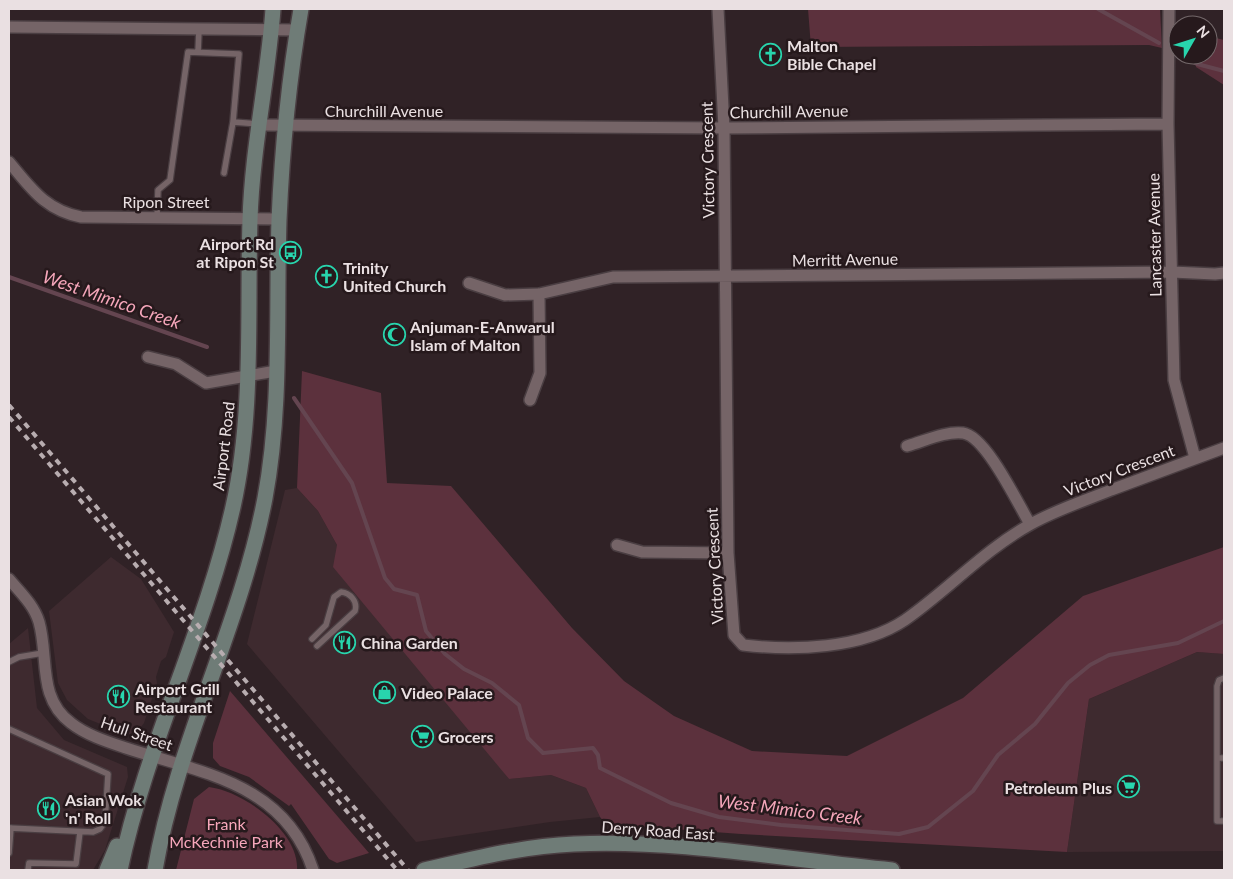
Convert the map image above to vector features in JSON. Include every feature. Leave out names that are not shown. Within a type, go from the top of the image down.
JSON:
[{"type":"main road","name":"Airport Road","points":[[120,870],[128,832],[224,542],[233,506],[244,440],[250,218],[273,9]]},
{"type":"main road","points":[[155,870],[165,820],[181,765],[242,585],[260,521],[272,447],[276,371],[279,219],[286,126],[301,9]]},
{"type":"main road","points":[[107,870],[122,836],[128,832]]},
{"type":"main road","name":"Derry Road East","points":[[424,870],[522,850],[599,844],[714,851],[892,870]]},
{"type":"street","name":"Victory Crescent","points":[[718,9],[724,128],[728,553],[734,635],[743,645],[833,645],[857,640],[903,621],[984,556],[1030,524],[1061,509],[1224,448]]},
{"type":"street","name":"Lancaster Avenue","points":[[1169,9],[1168,124],[1174,380],[1195,458]]},
{"type":"street","points":[[9,27],[298,30]]},
{"type":"street","name":"Churchill Avenue","points":[[260,124],[286,126],[724,128],[1168,124]]},
{"type":"street","name":"Ripon Street","points":[[9,162],[41,199],[64,214],[81,217],[279,219]]},
{"type":"street","name":"Merritt Avenue","points":[[469,283],[505,295],[539,294],[612,276],[724,277],[1172,272],[1215,274],[1224,272]]},
{"type":"street","points":[[530,400],[540,373],[539,294]]},
{"type":"street","points":[[148,357],[176,364],[206,384],[276,371]]},
{"type":"street","points":[[907,446],[951,433],[966,433],[985,449],[1030,524]]},
{"type":"street","points":[[617,545],[642,552],[728,553]]},
{"type":"street","name":"Hull Street","points":[[9,579],[34,610],[40,627],[49,692],[58,709],[70,723],[94,736],[246,789],[270,804],[298,838],[312,870]]},
{"type":"lane","points":[[198,52],[199,30]]},
{"type":"lane","points":[[157,218],[158,190],[170,180],[188,52],[239,54],[233,122],[224,173]]},
{"type":"lane","points":[[233,122],[260,124]]},
{"type":"lane","points":[[312,639],[326,625],[334,597],[341,592],[351,596],[354,601],[355,610],[317,646]]},
{"type":"lane","points":[[9,662],[19,656],[43,653]]},
{"type":"lane","points":[[1224,678],[1219,680],[1217,686],[1217,821],[1224,821]]},
{"type":"lane","points":[[9,729],[108,774],[105,822],[100,829],[93,832],[80,832],[10,828],[9,853]]},
{"type":"lane","points":[[1217,758],[1224,758]]},
{"type":"lane","points":[[28,870],[29,863],[76,864],[80,832]]},
{"type":"shaded area","points":[[297,488],[318,511],[337,545],[509,779],[551,775],[586,788],[600,817],[550,822],[416,842],[247,644],[285,490]]},
{"type":"shaded area","points":[[111,557],[141,579],[174,632],[166,657],[161,661],[156,677],[157,683],[144,723],[139,730],[130,734],[125,734],[88,719],[67,700],[58,683],[49,611]]},
{"type":"shaded area","points":[[28,628],[37,708],[64,740],[127,767],[128,777],[105,850],[93,870],[9,870],[9,644]]},
{"type":"shaded area","points":[[1197,652],[1224,654],[1224,851],[1067,852],[1089,699]]},
{"type":"green space","points":[[808,9],[1160,9],[1162,48],[1149,45],[811,47]]},
{"type":"green space","points":[[1218,38],[1224,40],[1224,85],[1196,67],[1196,65],[1218,65]]},
{"type":"green space","points":[[302,371],[381,393],[387,483],[451,486],[572,628],[624,681],[674,716],[752,751],[847,756],[963,698],[1083,596],[1224,547],[1224,654],[1197,652],[1089,699],[1067,852],[741,834],[606,824],[600,817],[586,788],[551,775],[509,779],[333,567],[337,545],[318,511],[297,488]]},
{"type":"green space","name":"Frank McKechnie Park","points":[[230,691],[369,853],[337,863],[329,859],[291,804],[289,806],[249,777],[220,766],[213,758],[213,743]]},
{"type":"green space","name":"Frank McKechnie Park","points":[[209,787],[238,796],[267,816],[289,842],[295,856],[297,870],[176,870],[194,799]]},
{"type":"waterway","points":[[1098,9],[1159,43]]},
{"type":"waterway","points":[[1201,65],[1224,71]]},
{"type":"waterway","name":"West Mimico Creek","points":[[9,277],[207,347]]},
{"type":"waterway","name":"West Mimico Creek","points":[[294,398],[352,483],[385,578],[394,589],[417,595],[426,631],[445,654],[464,669],[492,683],[519,705],[528,738],[543,753],[593,748],[598,755],[600,768],[671,803],[719,817],[781,825],[899,834],[928,827],[973,791],[998,755],[1035,724],[1068,683],[1090,665],[1109,655],[1178,643],[1224,621]]},
{"type":"railway","points":[[9,405],[408,870]]},
{"type":"railway","points":[[9,417],[397,870]]},
{"type":"place","name":"Malton Bible Chapel","points":[[771,54]]},
{"type":"place","name":"Airport Rd at Ripon St","points":[[290,252]]},
{"type":"place","name":"Trinity United Church","points":[[327,276]]},
{"type":"place","name":"Anjuman-E-Anwarul Islam of Malton","points":[[394,335]]},
{"type":"place","name":"China Garden","points":[[345,642]]},
{"type":"place","name":"Video Palace","points":[[385,692]]},
{"type":"place","name":"Airport Grill Restaurant","points":[[119,697]]},
{"type":"place","name":"Grocers","points":[[422,736]]},
{"type":"place","name":"Petroleum Plus","points":[[1128,787]]},
{"type":"place","name":"Asian Wok 'n' Roll","points":[[49,808]]}]
